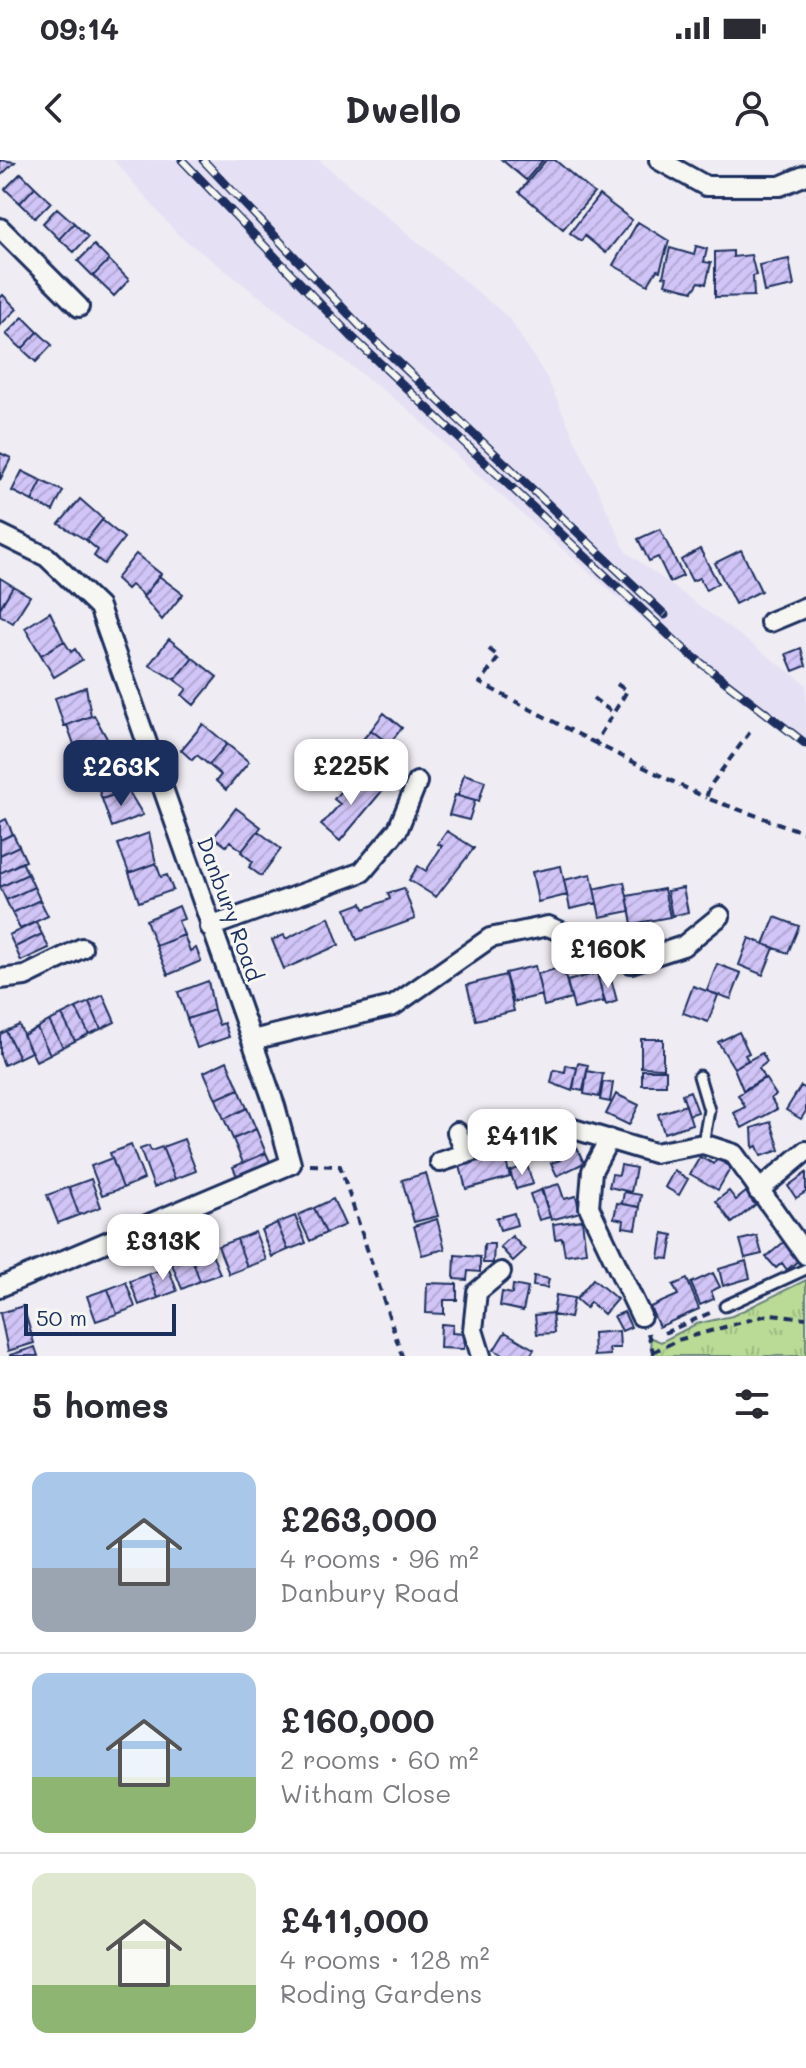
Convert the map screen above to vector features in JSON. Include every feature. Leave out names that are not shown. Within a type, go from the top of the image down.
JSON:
[{"type":"street","points":[[659,160],[706,186],[780,186],[806,175]]},
{"type":"street","points":[[0,228],[79,307]]},
{"type":"street","name":"Danbury Road","points":[[0,534],[47,557],[99,607],[252,1040],[291,1164]]},
{"type":"street","points":[[770,622],[806,607]]},
{"type":"street","points":[[210,927],[362,872],[398,829],[417,782]]},
{"type":"street","points":[[252,1040],[393,1006],[490,938],[548,926],[631,963],[683,946],[720,916]]},
{"type":"street","points":[[0,979],[25,976],[82,948]]},
{"type":"street","points":[[440,1162],[554,1128],[567,1127],[654,1153],[703,1144],[734,1154],[806,1255]]},
{"type":"street","points":[[457,1132],[466,1154]]},
{"type":"street","points":[[609,1139],[592,1171],[589,1207],[641,1316]]},
{"type":"street","points":[[758,1191],[806,1151]]},
{"type":"street","points":[[0,1287],[291,1164]]},
{"type":"street","points":[[481,1356],[473,1330],[477,1292],[501,1272]]},
{"type":"lane","points":[[699,1076],[709,1110],[703,1144]]},
{"type":"lane","points":[[725,1306],[806,1269]]},
{"type":"path","points":[[489,649],[499,657],[480,683],[706,798],[806,833]]},
{"type":"path","points":[[595,743],[627,691],[617,684]]},
{"type":"path","points":[[593,698],[612,712]]},
{"type":"path","points":[[706,798],[712,784],[750,732]]},
{"type":"path","points":[[291,1164],[340,1166],[402,1356]]},
{"type":"path","points":[[664,1333],[725,1306]]},
{"type":"path","points":[[641,1316],[653,1354],[678,1340],[771,1314],[806,1318]]},
{"type":"shaded area","points":[[114,160],[319,160],[509,318],[547,378],[626,552],[806,684],[806,746],[662,636],[472,470],[408,409],[177,234]]},
{"type":"green space","points":[[806,1280],[806,1356],[654,1356],[649,1337],[661,1342],[696,1324],[732,1316]]},
{"type":"building","points":[[0,160],[15,162],[0,176]]},
{"type":"building","points":[[502,160],[543,160],[526,180]]},
{"type":"building","points":[[546,160],[555,160],[594,193],[563,229],[519,192]]},
{"type":"building","points":[[21,173],[35,187],[20,203],[5,189]]},
{"type":"building","points":[[35,187],[51,202],[35,218],[20,203]]},
{"type":"building","points":[[599,195],[632,220],[606,253],[585,236],[581,241],[570,233]]},
{"type":"building","points":[[57,208],[74,223],[59,239],[43,223]]},
{"type":"building","points":[[638,222],[669,241],[660,271],[657,270],[648,285],[613,265]]},
{"type":"building","points":[[74,223],[88,237],[74,252],[59,239]]},
{"type":"building","points":[[94,245],[109,260],[93,276],[78,261]]},
{"type":"building","points":[[696,246],[707,249],[704,262],[711,263],[706,284],[699,282],[693,291],[665,284],[667,277],[663,276],[670,248],[694,255]]},
{"type":"building","points":[[733,251],[733,257],[751,255],[756,275],[753,276],[754,296],[715,297],[715,252]]},
{"type":"building","points":[[789,259],[794,286],[764,292],[759,265]]},
{"type":"building","points":[[109,260],[129,280],[114,296],[93,276]]},
{"type":"building","points":[[3,295],[17,309],[0,325],[0,298]]},
{"type":"building","points":[[23,317],[38,332],[22,349],[6,334]]},
{"type":"building","points":[[38,332],[52,345],[36,362],[22,349]]},
{"type":"building","points":[[0,453],[11,458],[0,480]]},
{"type":"building","points":[[22,471],[42,481],[32,501],[12,491]]},
{"type":"building","points":[[42,481],[63,491],[53,511],[32,501]]},
{"type":"building","points":[[80,499],[103,519],[86,540],[59,524]]},
{"type":"building","points":[[102,520],[124,538],[104,564],[94,556],[98,550],[86,540]]},
{"type":"building","points":[[660,529],[683,576],[670,582],[658,557],[649,561],[638,539]]},
{"type":"building","points":[[700,549],[718,583],[706,590],[699,578],[692,581],[681,560]]},
{"type":"building","points":[[741,550],[761,591],[735,604],[715,563]]},
{"type":"building","points":[[136,554],[161,574],[144,596],[131,585],[127,589],[116,579]]},
{"type":"building","points":[[159,576],[183,594],[162,620],[143,597]]},
{"type":"building","points":[[0,578],[13,586],[0,608]]},
{"type":"building","points":[[13,586],[30,596],[13,623],[0,615],[0,608]]},
{"type":"building","points":[[50,612],[64,641],[41,655],[25,628]]},
{"type":"building","points":[[169,639],[193,658],[175,680],[149,665]]},
{"type":"building","points":[[64,641],[71,652],[75,649],[82,660],[54,677],[41,655]]},
{"type":"building","points":[[801,648],[806,666],[793,671],[786,654]]},
{"type":"building","points":[[193,658],[217,677],[194,705],[182,695],[187,689],[175,680]]},
{"type":"building","points":[[86,687],[91,716],[64,726],[55,698]]},
{"type":"building","points":[[384,713],[402,728],[389,744],[371,730]]},
{"type":"building","points":[[94,715],[110,744],[78,755],[67,725]]},
{"type":"building","points":[[203,724],[227,744],[209,765],[197,755],[192,760],[181,750]]},
{"type":"building","points":[[371,730],[391,746],[377,763],[369,756],[364,762],[352,752]]},
{"type":"building","points":[[227,744],[249,762],[226,790],[216,781],[221,775],[209,765]]},
{"type":"building","points":[[121,758],[128,790],[102,799],[91,769]]},
{"type":"building","points":[[464,774],[485,781],[479,801],[458,795]]},
{"type":"building","points":[[363,775],[382,791],[340,841],[321,825],[340,804],[334,799],[344,787],[350,791]]},
{"type":"building","points":[[128,790],[143,815],[112,827],[102,799]]},
{"type":"building","points":[[455,795],[475,801],[469,820],[449,815]]},
{"type":"building","points":[[236,808],[261,827],[242,851],[230,841],[226,846],[214,837]]},
{"type":"building","points":[[6,819],[13,834],[0,840],[0,822]]},
{"type":"building","points":[[258,831],[281,849],[261,876],[249,867],[253,862],[241,852]]},
{"type":"building","points":[[447,831],[474,848],[436,897],[409,880],[418,866],[426,871],[442,846],[438,844]]},
{"type":"building","points":[[149,833],[156,863],[129,873],[118,844]]},
{"type":"building","points":[[13,834],[19,846],[0,855],[0,840]]},
{"type":"building","points":[[19,846],[26,861],[0,873],[0,855]]},
{"type":"building","points":[[22,862],[28,874],[0,887],[0,873]]},
{"type":"building","points":[[156,863],[161,877],[167,875],[173,890],[139,902],[129,873]]},
{"type":"building","points":[[561,866],[567,895],[538,902],[532,872]]},
{"type":"building","points":[[28,874],[34,887],[6,900],[0,887]]},
{"type":"building","points":[[591,874],[597,903],[570,909],[564,880]]},
{"type":"building","points":[[624,882],[630,911],[600,917],[594,889]]},
{"type":"building","points":[[34,887],[40,900],[12,913],[6,900]]},
{"type":"building","points":[[404,888],[415,919],[357,940],[346,909],[362,903],[364,909],[390,899],[388,893]]},
{"type":"building","points":[[683,888],[688,912],[672,916],[667,891]]},
{"type":"building","points":[[664,889],[670,917],[632,924],[627,896]]},
{"type":"building","points":[[40,900],[48,916],[20,929],[12,913]]},
{"type":"building","points":[[179,906],[184,919],[178,921],[184,935],[156,946],[146,920]]},
{"type":"building","points":[[329,917],[339,945],[284,969],[272,940],[284,935],[286,939]]},
{"type":"building","points":[[775,917],[799,926],[788,953],[764,944]]},
{"type":"building","points":[[36,922],[42,934],[15,947],[9,935]]},
{"type":"building","points":[[42,934],[49,948],[21,961],[15,947]]},
{"type":"building","points":[[184,935],[190,951],[196,948],[201,961],[168,975],[156,946]]},
{"type":"building","points":[[749,938],[774,948],[763,975],[739,965]]},
{"type":"building","points":[[717,964],[741,973],[731,999],[707,991]]},
{"type":"building","points":[[535,966],[542,995],[513,1002],[505,973]]},
{"type":"building","points":[[563,967],[571,999],[544,1006],[537,974]]},
{"type":"building","points":[[597,973],[604,1001],[574,1009],[567,981]]},
{"type":"building","points":[[505,975],[514,1011],[476,1020],[467,985]]},
{"type":"building","points":[[610,975],[617,1001],[606,1005],[598,978]]},
{"type":"building","points":[[208,981],[214,1010],[187,1019],[178,992]]},
{"type":"building","points":[[693,986],[718,995],[708,1022],[683,1013]]},
{"type":"building","points":[[103,995],[115,1022],[101,1029],[89,1002]]},
{"type":"building","points":[[89,1002],[101,1029],[89,1034],[76,1008]]},
{"type":"building","points":[[76,1008],[89,1034],[75,1041],[62,1015]]},
{"type":"building","points":[[214,1010],[219,1025],[224,1023],[229,1037],[197,1048],[187,1019]]},
{"type":"building","points":[[62,1015],[75,1041],[63,1047],[49,1021]]},
{"type":"building","points":[[49,1021],[63,1047],[50,1054],[37,1028]]},
{"type":"building","points":[[19,1025],[31,1052],[19,1058],[6,1031]]},
{"type":"building","points":[[37,1028],[50,1054],[36,1061],[23,1035]]},
{"type":"building","points":[[6,1031],[19,1058],[4,1065],[0,1055],[0,1034]]},
{"type":"building","points":[[739,1032],[749,1053],[745,1055],[748,1060],[734,1068],[718,1042]]},
{"type":"building","points":[[641,1039],[663,1039],[663,1068],[641,1067]]},
{"type":"building","points":[[762,1053],[767,1062],[759,1068],[764,1078],[743,1090],[734,1068]]},
{"type":"building","points":[[227,1061],[239,1089],[216,1099],[204,1072]]},
{"type":"building","points":[[578,1063],[588,1065],[583,1091],[573,1089]]},
{"type":"building","points":[[566,1065],[577,1068],[572,1091],[551,1083],[554,1070],[565,1072]]},
{"type":"building","points":[[642,1070],[666,1070],[666,1085],[642,1085]]},
{"type":"building","points":[[587,1071],[603,1074],[599,1097],[584,1094]]},
{"type":"building","points":[[765,1078],[776,1095],[771,1098],[777,1109],[742,1128],[734,1113],[745,1107],[738,1095]]},
{"type":"building","points":[[603,1082],[613,1083],[610,1102],[600,1100]]},
{"type":"building","points":[[801,1086],[806,1089],[806,1111],[801,1119],[786,1110]]},
{"type":"building","points":[[239,1089],[247,1108],[224,1119],[216,1099]]},
{"type":"building","points":[[690,1091],[698,1112],[689,1115],[682,1094]]},
{"type":"building","points":[[616,1094],[639,1105],[629,1125],[606,1114]]},
{"type":"building","points":[[686,1105],[692,1124],[664,1133],[658,1114]]},
{"type":"building","points":[[247,1108],[256,1129],[233,1139],[224,1119]]},
{"type":"building","points":[[771,1122],[780,1150],[761,1156],[757,1146],[753,1148],[752,1128]]},
{"type":"building","points":[[256,1129],[266,1153],[243,1163],[233,1139]]},
{"type":"building","points":[[572,1137],[584,1163],[557,1176],[551,1163],[560,1160],[553,1146]]},
{"type":"building","points":[[184,1139],[196,1171],[175,1179],[162,1147]]},
{"type":"building","points":[[131,1145],[144,1179],[123,1188],[110,1153]]},
{"type":"building","points":[[149,1146],[151,1151],[162,1147],[175,1179],[154,1187],[140,1149]]},
{"type":"building","points":[[266,1153],[272,1166],[239,1181],[233,1167]]},
{"type":"building","points":[[504,1153],[510,1177],[466,1189],[460,1166]]},
{"type":"building","points":[[700,1157],[714,1164],[717,1159],[731,1167],[718,1190],[690,1174]]},
{"type":"building","points":[[112,1158],[123,1188],[102,1195],[91,1166]]},
{"type":"building","points":[[527,1165],[533,1184],[516,1189],[510,1171]]},
{"type":"building","points":[[621,1165],[636,1168],[631,1192],[609,1187],[612,1174],[619,1175]]},
{"type":"building","points":[[674,1171],[688,1179],[679,1195],[665,1187]]},
{"type":"building","points":[[426,1173],[438,1216],[414,1222],[402,1180]]},
{"type":"building","points":[[806,1173],[806,1192],[796,1198],[788,1186]]},
{"type":"building","points":[[91,1179],[101,1207],[79,1215],[69,1187]]},
{"type":"building","points":[[559,1184],[564,1199],[576,1196],[580,1212],[551,1220],[542,1189]]},
{"type":"building","points":[[69,1187],[79,1215],[58,1223],[47,1195]]},
{"type":"building","points":[[541,1190],[550,1217],[539,1220],[530,1194]]},
{"type":"building","points":[[729,1191],[736,1200],[746,1192],[755,1205],[732,1223],[716,1201]]},
{"type":"building","points":[[624,1192],[641,1195],[639,1207],[622,1204]]},
{"type":"building","points":[[333,1199],[345,1225],[326,1233],[314,1208]]},
{"type":"building","points":[[617,1203],[640,1207],[636,1229],[623,1227],[624,1220],[614,1218]]},
{"type":"building","points":[[314,1208],[326,1233],[310,1241],[298,1215]]},
{"type":"building","points":[[514,1213],[517,1225],[500,1230],[496,1218]]},
{"type":"building","points":[[295,1216],[306,1243],[288,1250],[277,1223]]},
{"type":"building","points":[[437,1219],[445,1249],[422,1255],[414,1226]]},
{"type":"building","points":[[582,1220],[586,1252],[565,1255],[562,1238],[555,1239],[553,1224]]},
{"type":"building","points":[[277,1223],[288,1250],[272,1257],[261,1230]]},
{"type":"building","points":[[255,1232],[266,1260],[247,1267],[237,1239]]},
{"type":"building","points":[[663,1233],[673,1235],[669,1259],[659,1258]]},
{"type":"building","points":[[512,1236],[525,1250],[513,1261],[500,1247]]},
{"type":"building","points":[[757,1236],[762,1254],[745,1258],[740,1240]]},
{"type":"building","points":[[237,1239],[247,1267],[229,1274],[218,1246]]},
{"type":"building","points":[[784,1242],[799,1260],[787,1270],[782,1263],[776,1268],[766,1257]]},
{"type":"building","points":[[484,1244],[494,1244],[493,1263],[483,1263]]},
{"type":"building","points":[[210,1249],[220,1274],[200,1281],[191,1256]]},
{"type":"building","points":[[455,1255],[480,1257],[480,1272],[468,1271],[467,1280],[454,1279]]},
{"type":"building","points":[[191,1256],[200,1281],[182,1289],[172,1264]]},
{"type":"building","points":[[746,1261],[750,1278],[723,1286],[719,1269]]},
{"type":"building","points":[[168,1267],[177,1291],[158,1298],[149,1274]]},
{"type":"building","points":[[713,1273],[720,1287],[711,1291],[714,1299],[700,1305],[691,1283]]},
{"type":"building","points":[[149,1274],[158,1298],[139,1305],[130,1281]]},
{"type":"building","points":[[534,1276],[549,1279],[547,1288],[533,1286]]},
{"type":"building","points":[[593,1279],[617,1299],[604,1314],[590,1302],[586,1308],[576,1299]]},
{"type":"building","points":[[687,1279],[699,1309],[659,1327],[650,1307],[678,1295],[673,1285]]},
{"type":"building","points":[[126,1282],[135,1307],[117,1314],[108,1289]]},
{"type":"building","points":[[427,1283],[457,1284],[457,1300],[444,1300],[444,1314],[426,1313]]},
{"type":"building","points":[[513,1285],[528,1288],[523,1311],[500,1306],[502,1292],[512,1294]]},
{"type":"building","points":[[108,1289],[117,1314],[96,1321],[87,1296]]},
{"type":"building","points":[[556,1295],[574,1298],[570,1318],[553,1315]]},
{"type":"building","points":[[23,1306],[34,1343],[8,1351],[0,1313]]},
{"type":"building","points":[[624,1312],[631,1327],[622,1331],[614,1316]]},
{"type":"building","points":[[552,1313],[554,1333],[537,1334],[535,1315]]},
{"type":"building","points":[[441,1324],[453,1325],[452,1333],[465,1334],[464,1349],[440,1348]]},
{"type":"building","points":[[619,1331],[620,1348],[609,1348],[610,1355],[594,1356],[593,1333]]},
{"type":"building","points":[[505,1332],[534,1349],[530,1356],[505,1356],[494,1350]]},
{"type":"building","points":[[35,1347],[38,1356],[10,1356],[10,1355]]},
{"type":"railway","points":[[182,160],[351,336],[687,652],[806,744]]},
{"type":"railway","points":[[203,160],[360,326],[665,615]]}]
